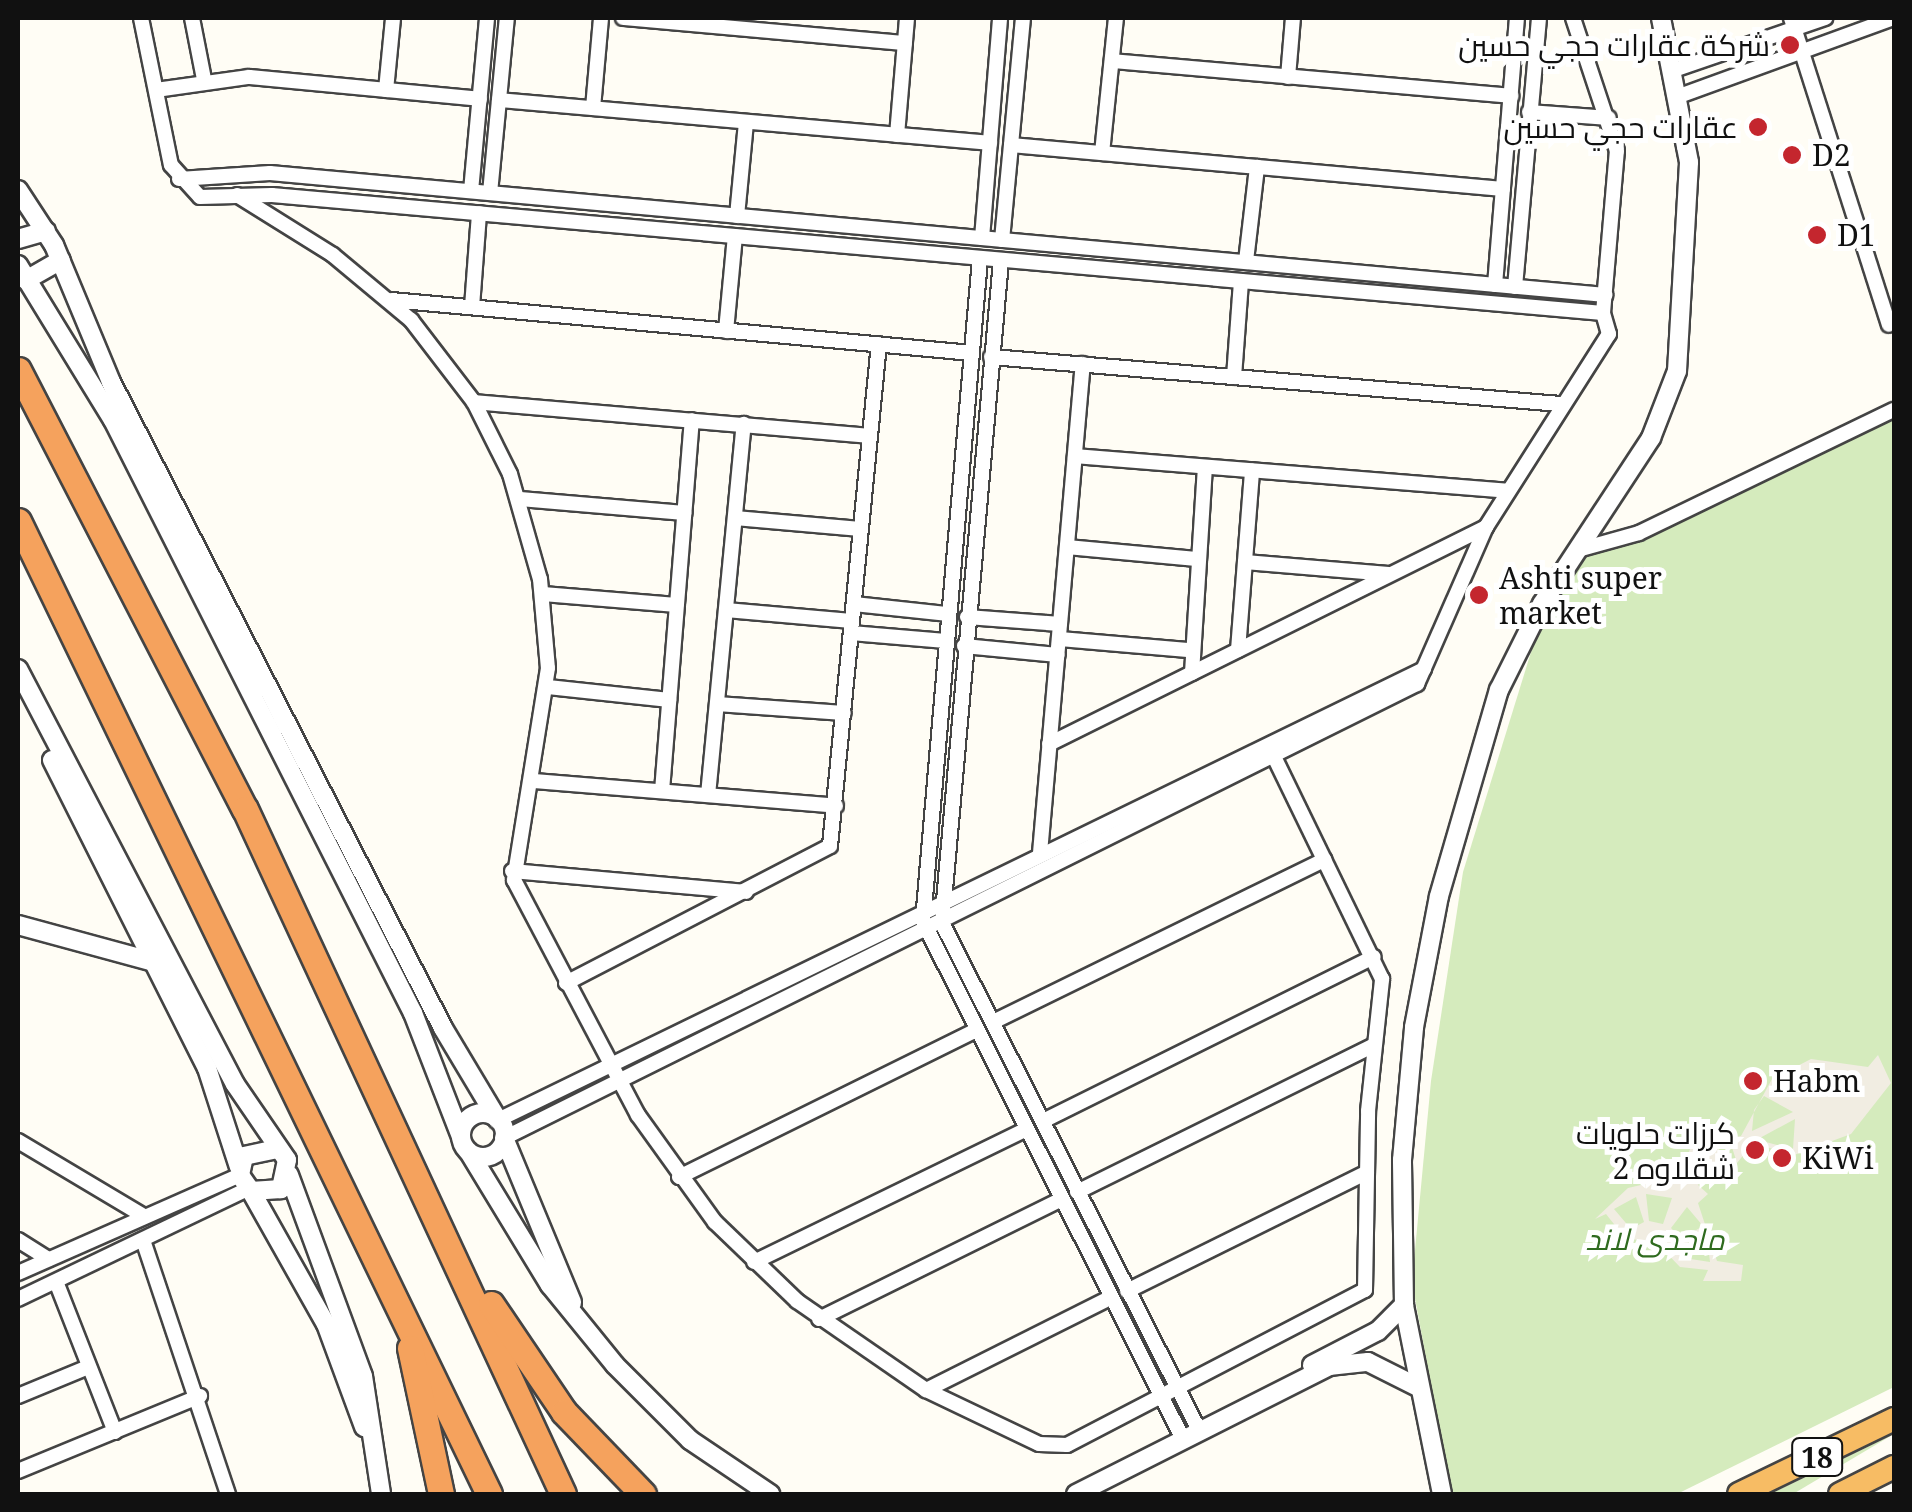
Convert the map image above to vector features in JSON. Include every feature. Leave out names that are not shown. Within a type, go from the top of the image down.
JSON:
[{"type":"highway","points":[[18,370],[245,809],[453,1248],[563,1494]]},
{"type":"highway","points":[[18,521],[392,1280],[489,1494]]},
{"type":"highway","points":[[453,1248],[564,1412],[643,1494]]},
{"type":"highway","points":[[392,1280],[441,1494]]},
{"type":"highway","name":"18","points":[[1739,1494],[1894,1419]]},
{"type":"highway","name":"18","points":[[1840,1494],[1894,1467]]},
{"type":"street","points":[[140,18],[178,179],[200,197],[236,195],[479,214],[1603,313]]},
{"type":"street","points":[[192,18],[204,80]]},
{"type":"street","points":[[386,90],[393,18]]},
{"type":"street","points":[[472,191],[487,18]]},
{"type":"street","points":[[490,193],[507,18]]},
{"type":"street","points":[[593,108],[601,18]]},
{"type":"street","points":[[623,18],[726,22],[905,43]]},
{"type":"street","points":[[898,135],[908,18]]},
{"type":"street","points":[[982,238],[1000,18]]},
{"type":"street","points":[[1002,240],[1023,18]]},
{"type":"street","points":[[1102,153],[1116,18]]},
{"type":"street","points":[[1288,77],[1293,18]]},
{"type":"street","points":[[1495,285],[1517,18]]},
{"type":"street","points":[[1515,287],[1539,18]]},
{"type":"street","points":[[465,1144],[474,1115],[501,1129],[618,1082],[1411,689],[1424,669],[1486,527],[1560,404],[1608,339],[1603,313],[1618,163],[1609,118],[1573,18]]},
{"type":"street","points":[[1442,1494],[1416,1386],[1404,1305],[1404,1116],[1429,940],[1487,719],[1578,550],[1650,438],[1677,371],[1688,299],[1682,95],[1661,18]]},
{"type":"street","points":[[1677,69],[1793,22],[1826,18]]},
{"type":"street","points":[[1682,95],[1894,18]]},
{"type":"street","points":[[1793,22],[1889,324]]},
{"type":"street","points":[[1112,61],[1511,96]]},
{"type":"street","points":[[156,90],[204,80],[480,99]]},
{"type":"street","points":[[499,100],[990,143]]},
{"type":"street","points":[[1529,112],[1609,118]]},
{"type":"street","points":[[737,216],[746,122]]},
{"type":"street","points":[[1011,145],[1503,189]]},
{"type":"street","points":[[1246,262],[1256,168]]},
{"type":"street","points":[[178,179],[250,172],[1605,295]]},
{"type":"street","points":[[18,190],[46,230],[111,382],[442,1028],[501,1129],[578,1316]]},
{"type":"street","points":[[236,195],[390,300],[474,402],[520,499],[543,594],[548,687],[535,780],[512,870],[608,1066],[679,1177],[754,1262],[820,1319],[926,1390],[1050,1447],[1156,1400],[1361,1297],[1374,1046],[1382,985],[1274,758]]},
{"type":"street","points":[[636,228],[637,207]]},
{"type":"street","points":[[472,307],[479,214]]},
{"type":"street","points":[[18,239],[46,230]]},
{"type":"street","points":[[726,331],[735,236]]},
{"type":"street","points":[[980,258],[922,911],[925,931],[1156,1400],[1190,1433]]},
{"type":"street","points":[[61,260],[22,272],[98,393],[201,594],[414,1014],[465,1144],[578,1316],[664,1416],[770,1494]]},
{"type":"street","points":[[1001,260],[942,922],[1176,1390],[1190,1433]]},
{"type":"street","points":[[1234,376],[1241,281]]},
{"type":"street","points":[[390,300],[972,353]]},
{"type":"street","points":[[566,983],[828,850],[836,806],[878,344]]},
{"type":"street","points":[[991,356],[1560,404]]},
{"type":"street","points":[[1040,853],[1083,364]]},
{"type":"street","points":[[474,402],[870,436]]},
{"type":"street","points":[[1578,550],[1627,539],[1894,410]]},
{"type":"street","points":[[662,791],[692,420]]},
{"type":"street","points":[[708,795],[744,424]]},
{"type":"street","points":[[1075,456],[1507,491]]},
{"type":"street","points":[[1192,673],[1188,650],[1205,467]]},
{"type":"street","points":[[1238,650],[1252,471]]},
{"type":"street","points":[[520,499],[684,512]]},
{"type":"street","points":[[735,518],[861,529]]},
{"type":"street","points":[[1049,744],[1486,527]]},
{"type":"street","points":[[1067,547],[1196,559]]},
{"type":"street","points":[[1245,562],[1391,574]]},
{"type":"street","points":[[543,594],[677,605]]},
{"type":"street","points":[[854,604],[948,614]]},
{"type":"street","points":[[726,610],[946,641]]},
{"type":"street","points":[[967,616],[1188,650]]},
{"type":"street","points":[[964,646],[1058,655]]},
{"type":"street","points":[[18,669],[288,1175],[363,1376],[381,1494]]},
{"type":"street","points":[[465,1144],[494,1153],[501,1129],[608,1066],[941,900],[1424,669]]},
{"type":"street","points":[[548,687],[669,700]]},
{"type":"street","points":[[18,693],[216,1088],[245,1181],[326,1324],[375,1456]]},
{"type":"street","points":[[718,704],[844,713]]},
{"type":"street","points":[[535,780],[836,806]]},
{"type":"street","points":[[994,1022],[1324,860]]},
{"type":"street","points":[[512,870],[747,892]]},
{"type":"street","points":[[18,925],[154,962]]},
{"type":"street","points":[[1043,1121],[1372,957]]},
{"type":"street","points":[[679,1177],[974,1030]]},
{"type":"street","points":[[1077,1192],[1374,1046]]},
{"type":"street","points":[[754,1262],[1023,1130]]},
{"type":"street","points":[[18,1141],[142,1215]]},
{"type":"street","points":[[245,1181],[249,1151],[276,1149]]},
{"type":"street","points":[[1127,1291],[1366,1173]]},
{"type":"street","points":[[18,1273],[142,1215],[245,1181],[274,1193],[288,1175]]},
{"type":"street","points":[[18,1299],[144,1244],[245,1181]]},
{"type":"street","points":[[820,1319],[1058,1200]]},
{"type":"street","points":[[18,1240],[49,1259]]},
{"type":"street","points":[[144,1244],[200,1396],[228,1494]]},
{"type":"street","points":[[57,1284],[115,1432]]},
{"type":"street","points":[[926,1390],[1106,1300]]},
{"type":"street","points":[[1076,1494],[1378,1331],[1404,1305]]},
{"type":"street","points":[[1378,1331],[1410,1343]]},
{"type":"street","points":[[1378,1331],[1383,1366]]},
{"type":"street","points":[[1383,1366],[1410,1343]]},
{"type":"street","points":[[1296,1378],[1348,1362],[1383,1366],[1416,1386]]},
{"type":"street","points":[[18,1396],[88,1367]]},
{"type":"street","points":[[18,1470],[200,1396]]},
{"type":"green space","name":"ماجدی لاند","points":[[1894,412],[1894,1387],[1677,1494],[1451,1494],[1412,1282],[1431,1081],[1463,872],[1536,636],[1587,555]]},
{"type":"green space","points":[[1894,1434],[1793,1494],[1770,1494]]},
{"type":"shaded area","points":[[1878,1055],[1891,1083],[1851,1134],[1794,1155],[1753,1143],[1737,1163],[1729,1138],[1741,1136],[1754,1113],[1752,1131],[1793,1112],[1764,1096],[1759,1103],[1772,1079],[1811,1059],[1868,1067]],"holes":[[[1795,1119],[1793,1149],[1758,1140],[1758,1139]]]},
{"type":"shaded area","points":[[1717,1146],[1723,1156],[1698,1185],[1708,1194],[1698,1203],[1717,1261],[1743,1265],[1741,1281],[1703,1281],[1708,1270],[1680,1267],[1657,1243],[1625,1238],[1606,1214],[1595,1219],[1628,1188],[1680,1176],[1690,1149]],"holes":[[[1646,1194],[1672,1198],[1663,1224],[1649,1221]],[[1636,1197],[1644,1222],[1631,1229],[1614,1209]],[[1687,1207],[1703,1226],[1681,1239],[1671,1228]],[[1707,1237],[1710,1262],[1684,1258],[1683,1244]]]},
{"type":"place","name":"شرکة عقارات حجي حسين","points":[[1790,45]]},
{"type":"place","name":"عقارات حجي حسين","points":[[1758,127]]},
{"type":"place","name":"D2","points":[[1792,155]]},
{"type":"place","name":"D1","points":[[1817,235]]},
{"type":"place","name":"Ashti super market","points":[[1479,595]]},
{"type":"place","name":"Habm","points":[[1753,1081]]},
{"type":"place","name":"كرزات حلويات شقلاوه 2","points":[[1755,1150]]},
{"type":"place","name":"KiWi","points":[[1782,1158]]}]
